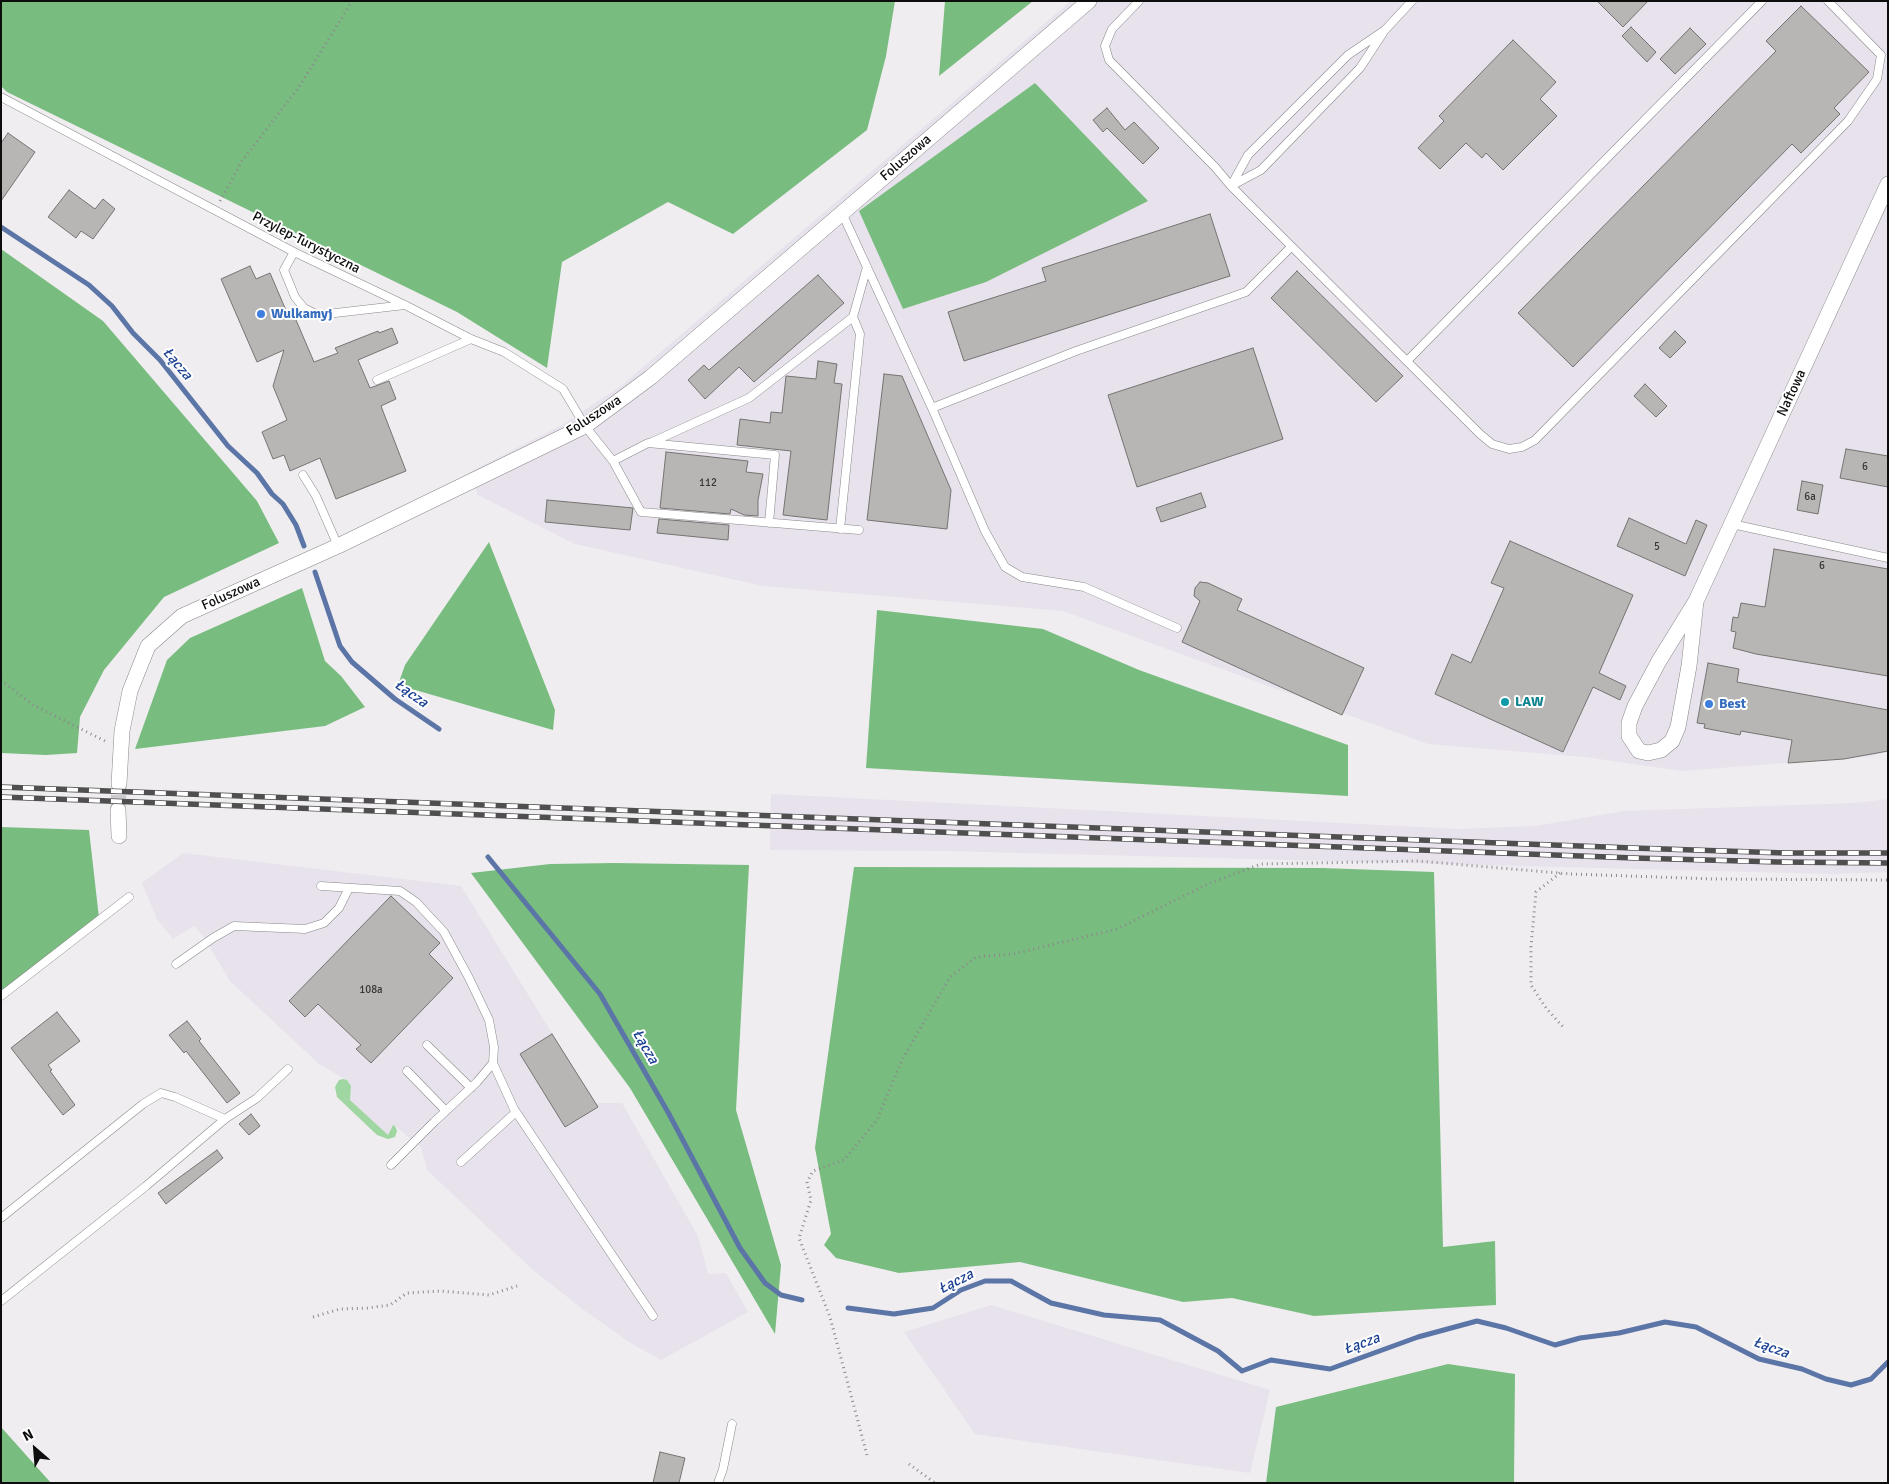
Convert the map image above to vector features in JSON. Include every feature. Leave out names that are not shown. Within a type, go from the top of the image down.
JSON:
[{"type":"street","name":"Foluszowa","points":[[119,784],[122,731],[130,691],[148,646],[182,616],[338,546],[584,426],[651,377],[1089,1]]},
{"type":"street","name":"Naftowa","points":[[1696,601],[1689,666],[1678,727],[1672,741],[1661,750],[1648,753],[1640,751],[1629,736],[1629,723],[1635,706],[1659,661],[1696,601],[1888,184]]},
{"type":"street","points":[[118,810],[119,836]]},
{"type":"lane","points":[[1139,1],[1112,29],[1105,46],[1109,60],[1215,167],[1231,186],[1480,434],[1492,444],[1508,449],[1522,447],[1535,440],[1848,122],[1877,79],[1881,55],[1828,1]]},
{"type":"lane","points":[[1231,186],[1261,170],[1360,68],[1385,30],[1412,1]]},
{"type":"lane","points":[[1407,361],[1762,1]]},
{"type":"lane","points":[[1231,186],[1248,155],[1348,55],[1385,30]]},
{"type":"lane","name":"Przylep-Turystyczna","points":[[1,97],[294,252],[471,339],[504,352],[563,389],[584,426],[613,461],[641,512],[769,523]]},
{"type":"lane","points":[[842,213],[932,408],[984,530],[1005,567],[1022,577],[1084,588],[1177,628]]},
{"type":"lane","points":[[932,408],[1076,352],[1246,292],[1292,247]]},
{"type":"lane","points":[[294,252],[284,270],[295,297],[304,308],[318,315],[405,305]]},
{"type":"lane","points":[[613,461],[749,398],[853,317],[867,267]]},
{"type":"lane","points":[[840,529],[860,334],[853,317]]},
{"type":"lane","points":[[377,380],[471,339]]},
{"type":"lane","points":[[648,444],[775,455],[769,523],[859,530]]},
{"type":"lane","points":[[302,475],[316,496],[338,546]]},
{"type":"lane","points":[[1732,524],[1888,558]]},
{"type":"lane","points":[[321,886],[400,891],[416,902],[444,932],[489,1020],[494,1047],[493,1064],[516,1112],[653,1316]]},
{"type":"lane","points":[[176,964],[234,926],[305,929],[324,923],[339,908],[349,888]]},
{"type":"lane","points":[[1,996],[129,898]]},
{"type":"lane","points":[[427,1045],[471,1088]]},
{"type":"lane","points":[[391,1166],[493,1064]]},
{"type":"lane","points":[[1,1301],[146,1186],[224,1120],[257,1098],[288,1069]]},
{"type":"lane","points":[[407,1071],[446,1111]]},
{"type":"lane","points":[[1,1218],[143,1104],[160,1093],[175,1097],[224,1120]]},
{"type":"lane","points":[[460,1162],[516,1112]]},
{"type":"lane","points":[[718,1483],[723,1469],[732,1424]]},
{"type":"path","points":[[215,210],[242,162],[299,87],[352,1]]},
{"type":"path","points":[[1,674],[2,680],[33,705],[121,749]]},
{"type":"path","points":[[867,1455],[830,1317],[799,1238],[811,1200],[807,1182],[813,1171],[844,1160],[877,1120],[902,1060],[950,977],[976,957],[1013,954],[1117,929],[1208,884],[1261,864],[1418,861],[1571,874]]},
{"type":"path","points":[[1564,1028],[1546,1008],[1531,985],[1531,947],[1536,892],[1559,873],[1714,879],[1888,880]]},
{"type":"path","points":[[313,1317],[340,1309],[390,1305],[407,1293],[440,1291],[490,1295],[517,1286]]},
{"type":"path","points":[[909,1464],[935,1483]]},
{"type":"shaded area","points":[[1071,1],[1888,1],[1888,752],[1872,756],[1682,771],[1585,757],[1428,744],[1063,611],[763,586],[575,544],[478,495],[468,473],[562,425],[621,386]]},
{"type":"shaded area","points":[[771,794],[1459,829],[1535,826],[1624,811],[1856,803],[1888,799],[1888,872],[1831,874],[946,851],[770,850]]},
{"type":"shaded area","points":[[183,853],[461,886],[595,1103],[622,1103],[698,1236],[708,1274],[726,1273],[748,1312],[661,1360],[632,1344],[585,1311],[533,1270],[427,1170],[421,1147],[392,1125],[388,1136],[350,1100],[351,1086],[347,1080],[319,1064],[230,981],[203,936],[194,926],[173,939],[157,919],[142,883]]},
{"type":"shaded area","points":[[991,1305],[1270,1390],[1250,1473],[975,1434],[904,1332]]},
{"type":"green space","points":[[1,1],[895,1],[886,56],[867,130],[733,234],[668,202],[562,262],[547,368],[457,312],[7,92],[1,86]]},
{"type":"green space","points":[[945,1],[1033,1],[939,76]]},
{"type":"green space","points":[[1035,83],[1148,201],[986,282],[903,309],[859,211]]},
{"type":"green space","points":[[1,249],[103,321],[257,501],[279,543],[164,597],[104,670],[80,717],[77,753],[46,755],[1,753]]},
{"type":"green space","points":[[489,542],[555,710],[553,730],[398,685],[405,665]]},
{"type":"green space","points":[[302,588],[325,661],[341,676],[365,707],[325,726],[135,749],[167,660],[190,638]]},
{"type":"green space","points":[[877,610],[1043,629],[1139,670],[1348,745],[1348,796],[866,768]]},
{"type":"green space","points":[[1,827],[89,830],[99,918],[1,993]]},
{"type":"green space","points":[[550,864],[749,865],[736,1110],[781,1265],[775,1334],[630,1088],[471,873]]},
{"type":"green space","points":[[854,867],[1322,868],[1434,872],[1443,1247],[1495,1241],[1496,1305],[1314,1316],[1232,1298],[1183,1302],[1020,1262],[899,1273],[836,1258],[824,1245],[831,1234],[815,1148]]},
{"type":"green space","points":[[339,1080],[347,1080],[351,1086],[350,1100],[388,1135],[393,1125],[395,1126],[397,1131],[395,1137],[388,1139],[377,1135],[337,1097],[335,1087]]},
{"type":"green space","points":[[1448,1364],[1515,1374],[1514,1483],[1266,1483],[1276,1407]]},
{"type":"green space","points":[[1,1427],[51,1483],[1,1483]]},
{"type":"building","points":[[1597,1],[1648,1],[1623,27]]},
{"type":"building","points":[[1801,6],[1869,72],[1834,108],[1840,114],[1801,153],[1792,144],[1573,367],[1518,313],[1776,51],[1766,41]]},
{"type":"building","points":[[1631,27],[1656,52],[1647,62],[1622,36]]},
{"type":"building","points":[[1690,28],[1706,44],[1675,74],[1660,59]]},
{"type":"building","points":[[1513,40],[1556,82],[1540,99],[1557,116],[1503,170],[1486,153],[1482,158],[1466,143],[1440,169],[1418,148],[1444,121],[1439,116]]},
{"type":"building","points":[[1107,108],[1125,130],[1134,122],[1159,148],[1143,164],[1107,128],[1103,132],[1093,120]]},
{"type":"building","points":[[8,133],[35,152],[1,201],[1,143]]},
{"type":"building","points":[[69,190],[95,209],[103,199],[115,209],[93,239],[81,231],[76,238],[48,217]]},
{"type":"building","points":[[1210,214],[1230,276],[964,361],[948,312],[1046,281],[1042,268]]},
{"type":"building","points":[[250,266],[256,279],[270,273],[288,315],[293,313],[314,362],[338,353],[335,348],[378,331],[379,333],[392,328],[398,343],[358,360],[370,388],[389,381],[396,399],[381,406],[406,471],[336,499],[320,458],[290,471],[284,455],[273,459],[262,432],[287,420],[273,386],[284,350],[257,362],[221,279]]},
{"type":"building","points":[[1297,271],[1403,376],[1376,402],[1271,298]]},
{"type":"building","points":[[818,275],[844,303],[754,382],[739,367],[705,399],[688,380],[704,365],[709,370]]},
{"type":"building","points":[[1675,331],[1686,342],[1670,358],[1659,348]]},
{"type":"building","points":[[1253,348],[1283,439],[1137,487],[1108,395]]},
{"type":"building","points":[[818,361],[837,364],[834,383],[842,384],[827,520],[783,515],[791,451],[737,445],[740,419],[770,423],[771,412],[782,413],[786,376],[816,379]]},
{"type":"building","points":[[884,374],[902,376],[951,490],[947,529],[867,520]]},
{"type":"building","points":[[1645,384],[1667,406],[1656,417],[1634,396]]},
{"type":"building","points":[[1846,449],[1888,456],[1888,487],[1840,478]]},
{"type":"building","points":[[666,452],[748,461],[746,472],[763,474],[758,500],[758,516],[744,515],[731,509],[730,514],[660,508]]},
{"type":"building","points":[[1802,481],[1823,485],[1818,514],[1797,510]]},
{"type":"building","points":[[1201,493],[1206,507],[1161,522],[1156,508]]},
{"type":"building","points":[[547,500],[633,508],[630,530],[545,522]]},
{"type":"building","points":[[1629,518],[1686,544],[1696,520],[1707,525],[1685,576],[1617,546]]},
{"type":"building","points":[[659,519],[729,525],[728,540],[657,533]]},
{"type":"building","points":[[1510,541],[1633,595],[1599,673],[1626,686],[1620,700],[1593,687],[1563,752],[1435,694],[1452,654],[1471,663],[1504,588],[1491,583]]},
{"type":"building","points":[[1774,549],[1888,569],[1888,676],[1756,654],[1733,648],[1736,632],[1731,631],[1733,617],[1738,618],[1741,603],[1765,607]]},
{"type":"building","points":[[1200,582],[1208,583],[1242,599],[1237,610],[1364,668],[1342,715],[1182,642],[1200,601],[1194,596],[1195,588]]},
{"type":"building","points":[[1708,663],[1739,669],[1737,682],[1888,710],[1888,751],[1844,759],[1788,763],[1792,740],[1741,731],[1740,735],[1704,728],[1705,724],[1697,723]]},
{"type":"building","points":[[391,896],[440,943],[429,954],[453,978],[371,1063],[356,1049],[361,1045],[318,1004],[305,1017],[289,1001]]},
{"type":"building","points":[[57,1012],[80,1041],[48,1065],[52,1070],[50,1071],[75,1105],[63,1115],[11,1048]]},
{"type":"building","points":[[187,1021],[201,1039],[199,1041],[240,1093],[227,1103],[186,1051],[184,1053],[169,1035]]},
{"type":"building","points":[[552,1034],[598,1107],[565,1127],[520,1054]]},
{"type":"building","points":[[251,1114],[260,1126],[249,1135],[239,1124]]},
{"type":"building","points":[[217,1150],[223,1158],[166,1204],[158,1193]]},
{"type":"building","points":[[660,1452],[685,1458],[679,1483],[653,1483]]},
{"type":"waterway","name":"Łącza","points":[[1,227],[89,285],[112,306],[133,333],[160,360],[228,446],[257,473],[272,494],[283,504],[296,525],[304,546]]},
{"type":"waterway","name":"Łącza","points":[[315,572],[340,646],[352,662],[395,699],[439,729]]},
{"type":"waterway","name":"Łącza","points":[[488,857],[600,994],[669,1114],[740,1248],[765,1283],[781,1295],[802,1300]]},
{"type":"waterway","name":"Łącza","points":[[848,1308],[894,1314],[933,1308],[961,1290],[985,1281],[1011,1281],[1051,1303],[1104,1315],[1160,1320],[1218,1351],[1242,1371],[1271,1360],[1330,1369],[1418,1337],[1477,1321],[1506,1328],[1555,1345],[1580,1338],[1619,1333],[1665,1322],[1696,1327],[1759,1359],[1802,1369],[1826,1379],[1851,1385],[1871,1379],[1888,1362]]},
{"type":"tunnel","points":[[118,810],[119,784]]},
{"type":"railway","points":[[1,787],[1633,848],[1785,853],[1888,853]]},
{"type":"railway","points":[[1,797],[1634,858],[1888,863]]},
{"type":"place","name":"Wulkamyj","points":[[261,314]]},
{"type":"place","name":"LAW","points":[[1505,702]]},
{"type":"place","name":"Best","points":[[1709,704]]}]
